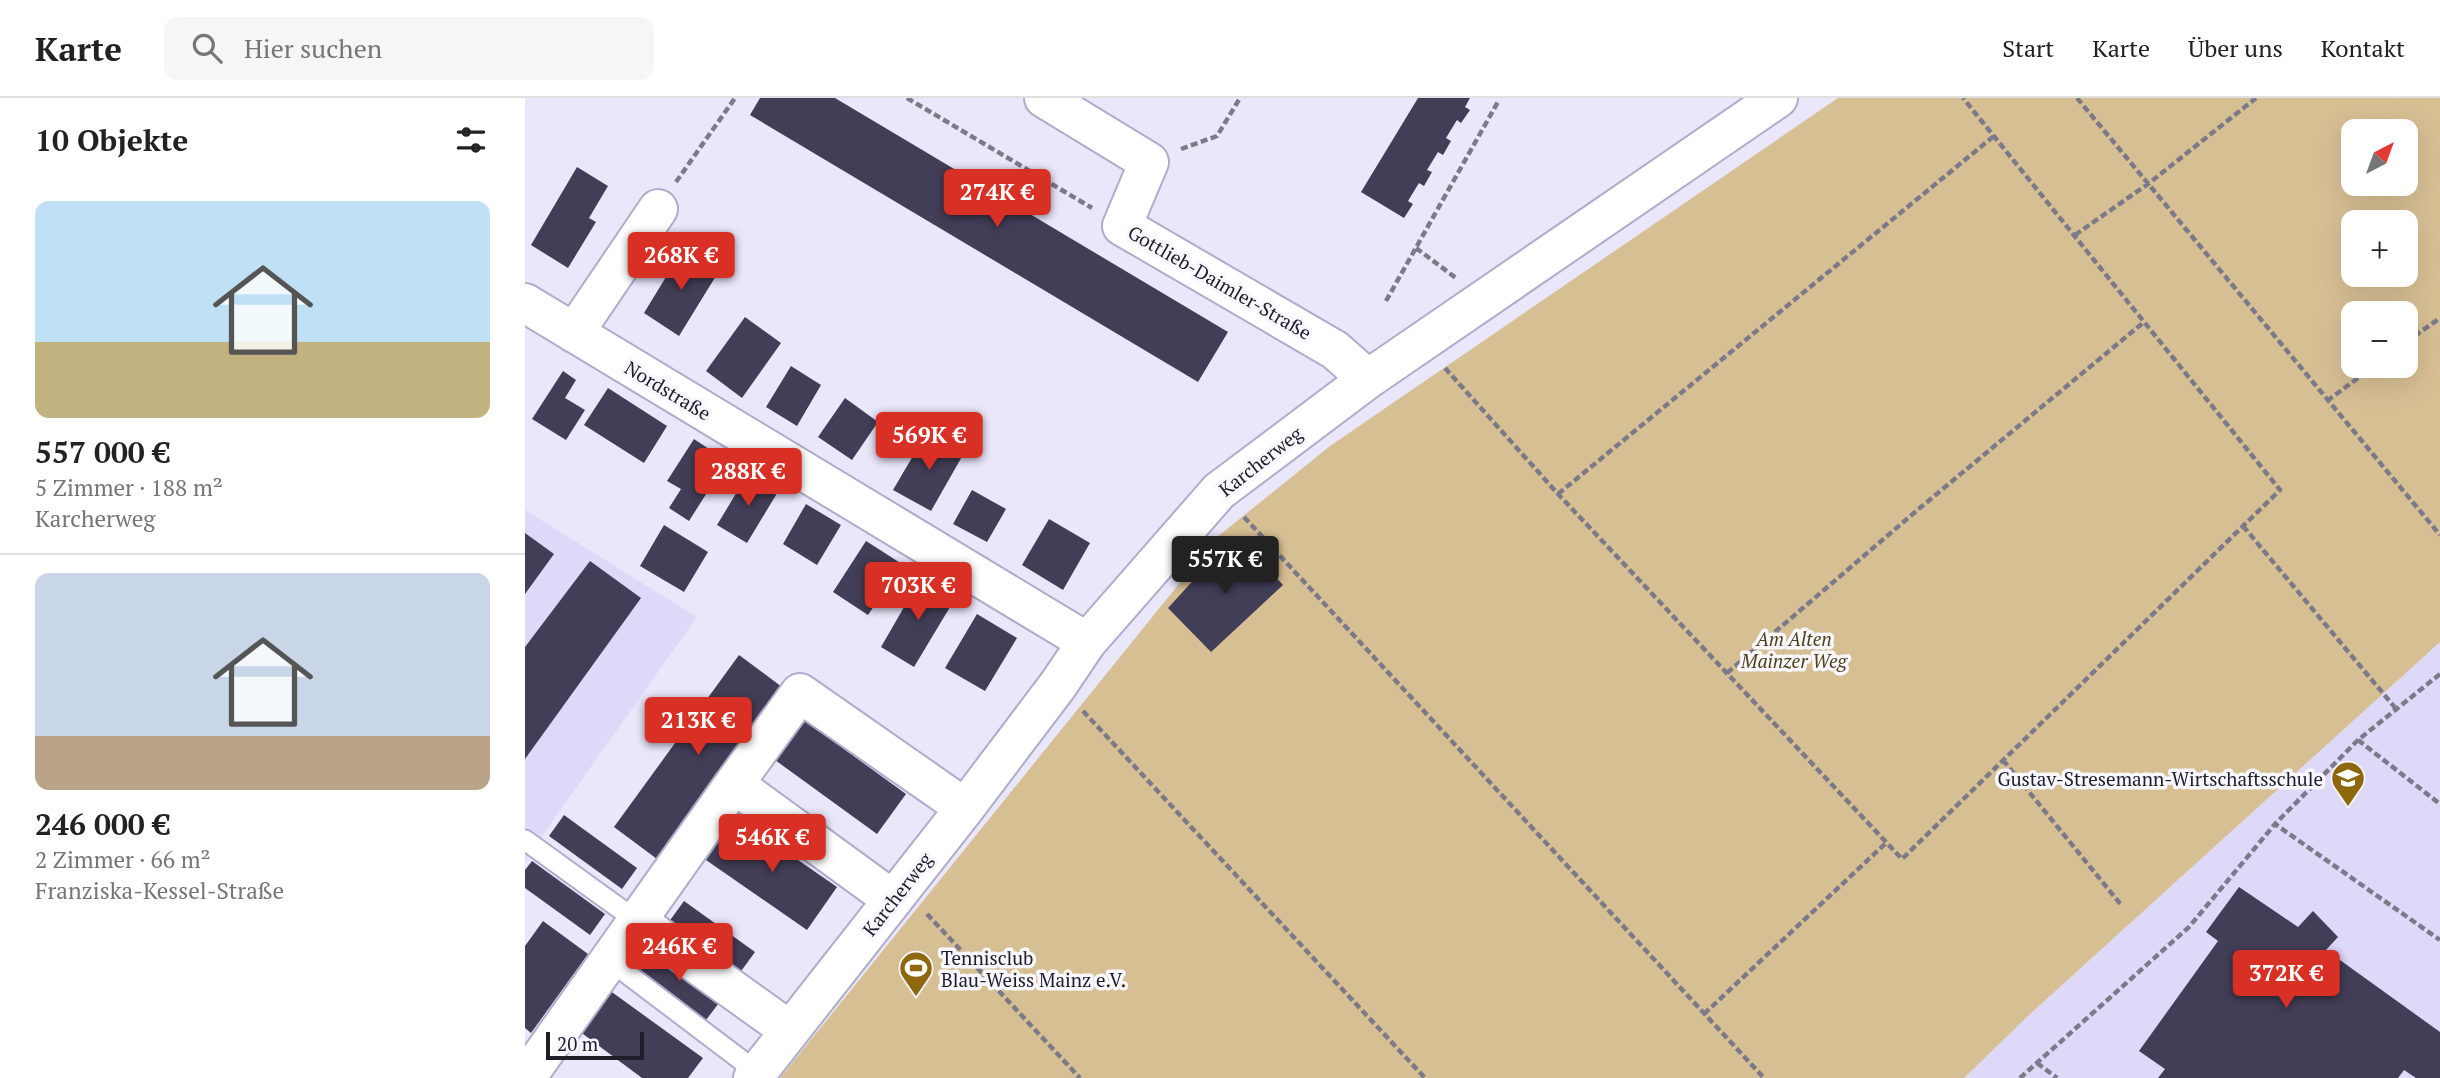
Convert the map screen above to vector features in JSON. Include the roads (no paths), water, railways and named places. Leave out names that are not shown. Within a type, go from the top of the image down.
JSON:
[{"type":"street","name":"Gottlieb-Daimler-Straße","points":[[1044,98],[1149,162],[1122,226],[1335,350],[1368,379]]},
{"type":"street","name":"Karcherweg","points":[[755,1075],[965,808],[1087,642],[1219,491],[1368,379],[1778,98]]},
{"type":"street","points":[[574,333],[658,209]]},
{"type":"street","name":"Nordstraße","points":[[525,303],[1087,642]]},
{"type":"street","points":[[526,1078],[800,693],[965,808]]},
{"type":"street","points":[[734,784],[898,894]]},
{"type":"street","points":[[637,921],[789,1030]]},
{"type":"lane","points":[[525,840],[637,921]]},
{"type":"lane","points":[[609,960],[755,1075]]},
{"type":"place","name":"Gustav-Stresemann-Wirtschaftsschule","points":[[2348,808]]},
{"type":"place","name":"Tennisclub Blau-Weiss Mainz e.V.","points":[[916,998]]},
{"type":"park label","name":"Am Alten Mainzer Weg","points":[[1794,649]]}]
